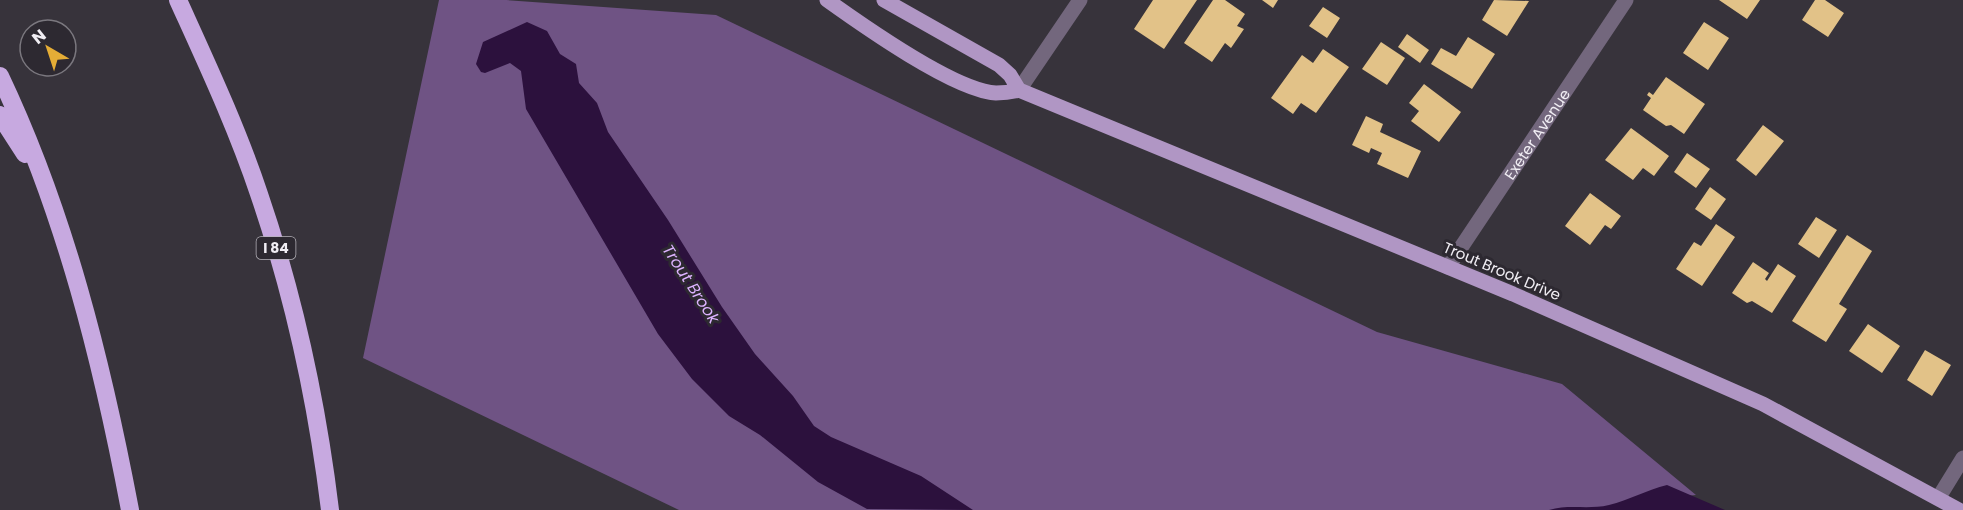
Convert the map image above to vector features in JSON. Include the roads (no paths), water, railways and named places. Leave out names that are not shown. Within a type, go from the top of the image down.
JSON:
[{"type":"highway","name":"I 84","points":[[178,0],[240,142],[276,246],[306,364],[330,510]]},
{"type":"highway","points":[[0,76],[45,184],[67,250],[96,352],[130,510]]},
{"type":"highway","points":[[0,115],[45,184]]},
{"type":"main road","name":"Trout Brook Drive","points":[[827,0],[894,45],[975,88],[996,93],[1019,90],[1448,267],[1763,404],[1939,497],[1959,510]]},
{"type":"main road","name":"Trout Brook Drive","points":[[884,0],[999,65],[1010,75],[1019,90]]},
{"type":"street","points":[[1019,90],[1080,0]]},
{"type":"street","name":"Exeter Avenue","points":[[1448,267],[1626,0]]},
{"type":"street","points":[[1939,497],[1963,458]]},
{"type":"water","name":"Trout Brook","points":[[527,22],[547,31],[560,54],[576,64],[579,83],[597,103],[608,132],[668,220],[722,307],[755,354],[793,396],[814,426],[831,437],[921,476],[973,510],[867,509],[818,482],[760,435],[729,416],[692,379],[658,334],[526,109],[521,71],[510,63],[485,73],[481,72],[476,64],[483,42]]},
{"type":"water","points":[[1667,485],[1725,510],[1549,510],[1609,505]]}]
